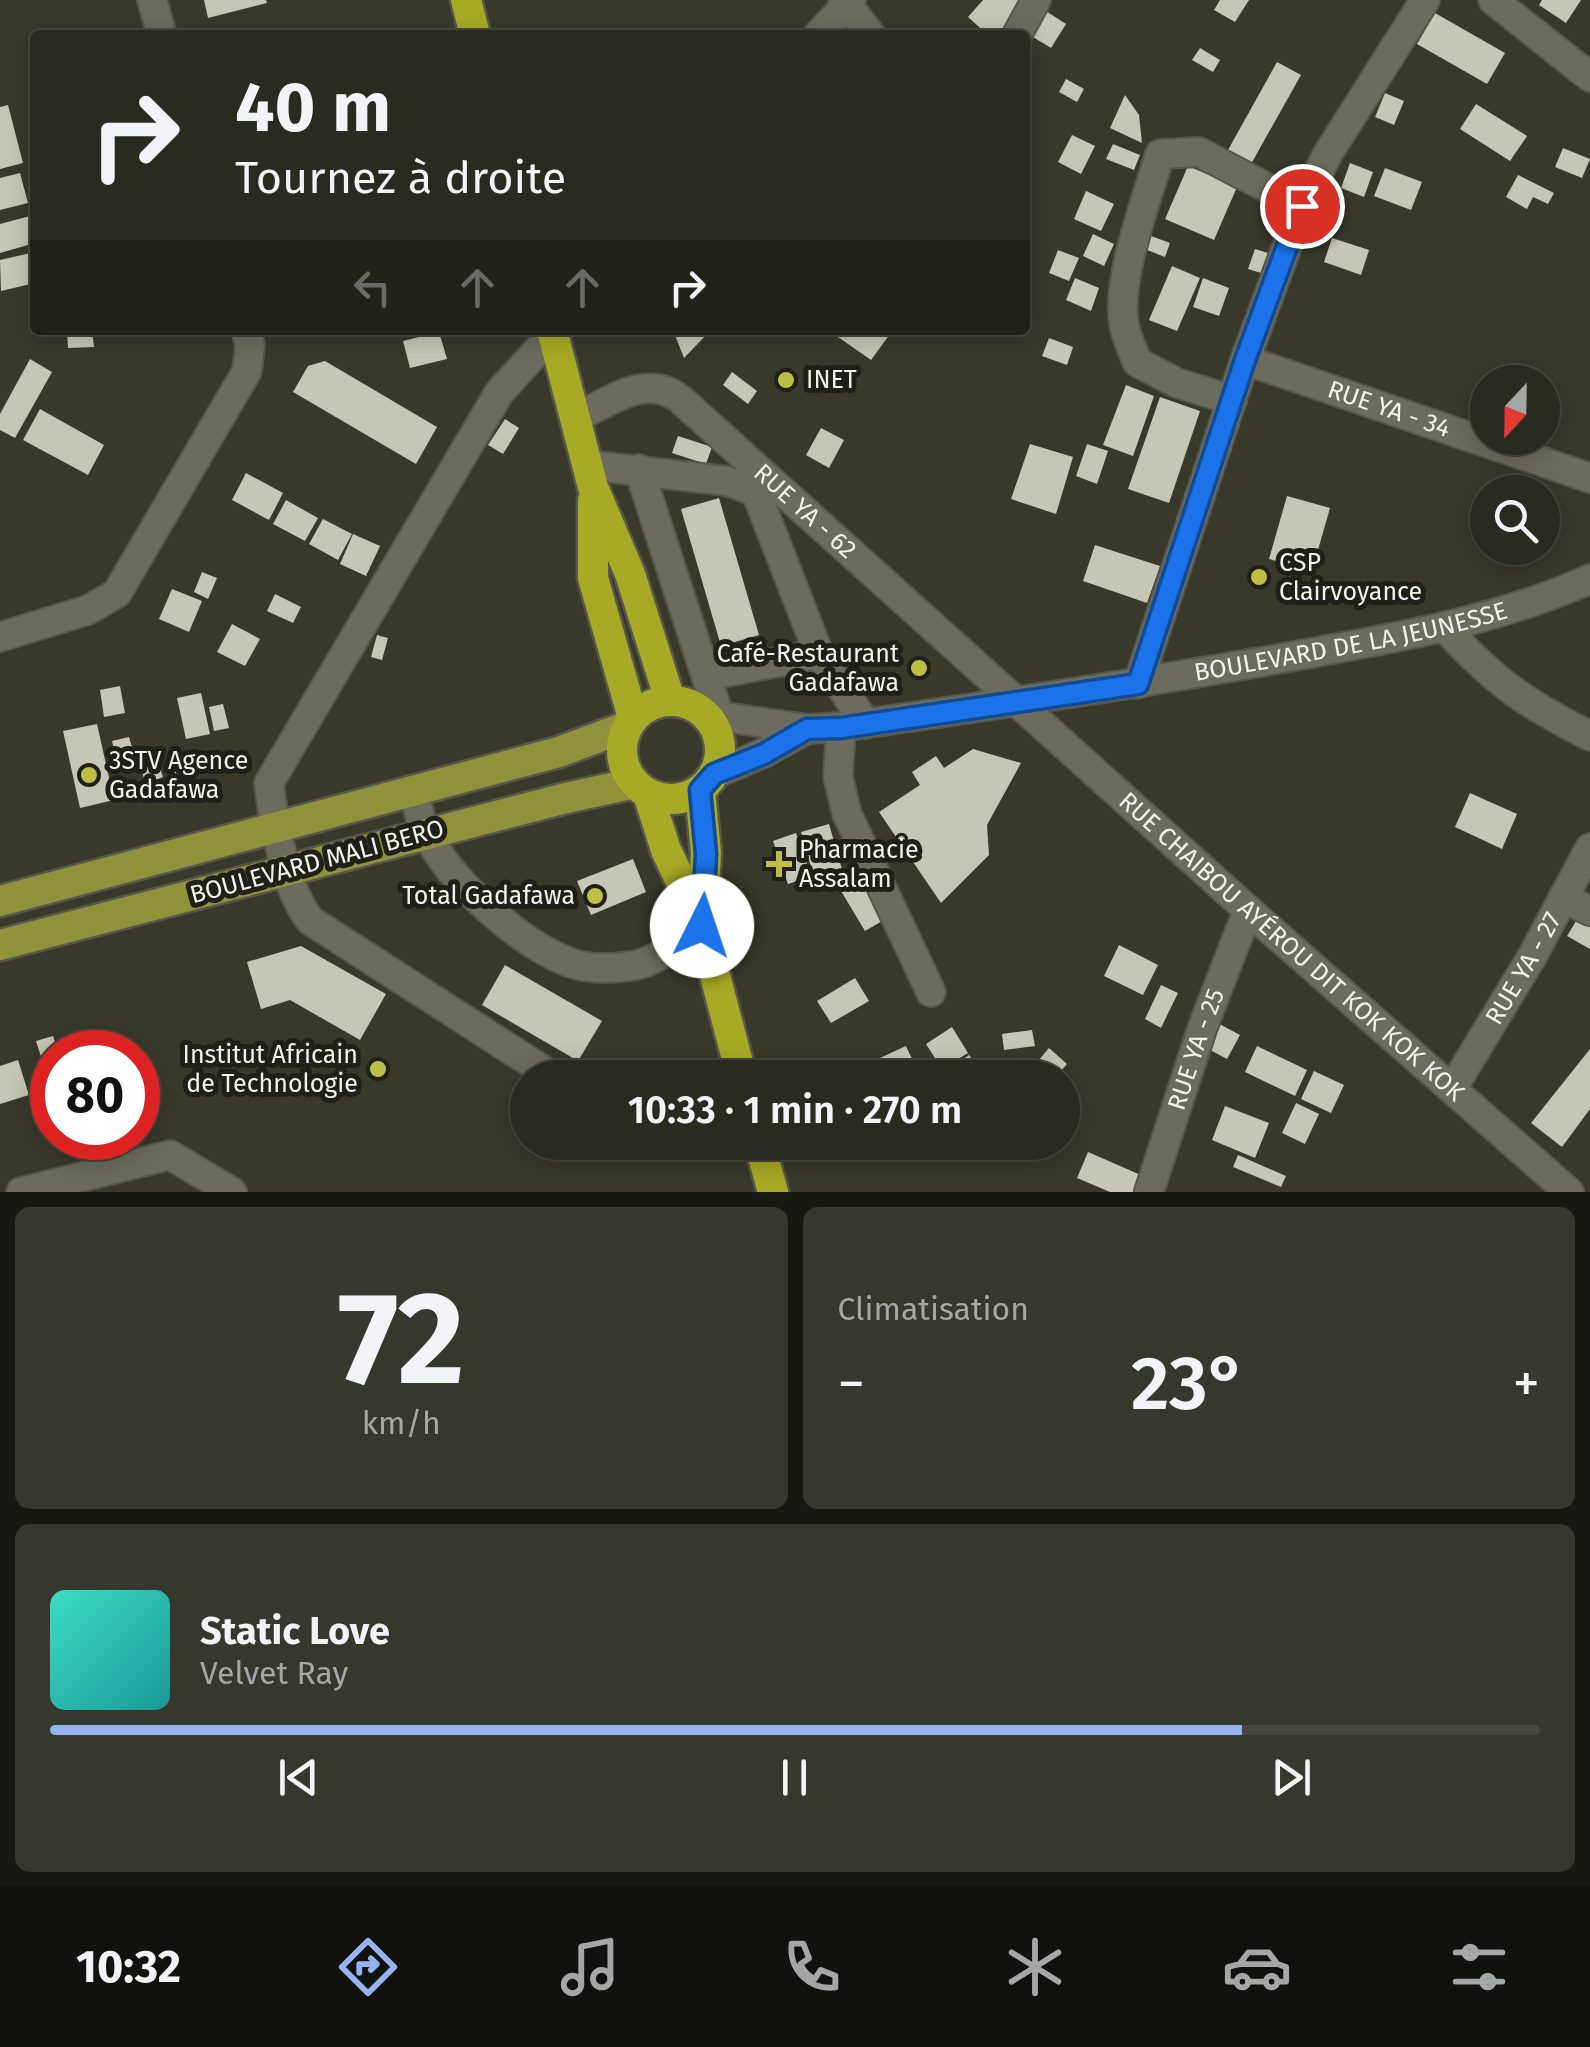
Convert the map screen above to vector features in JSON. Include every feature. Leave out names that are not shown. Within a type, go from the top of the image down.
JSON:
[{"type":"highway","points":[[466,0],[474,30]]},
{"type":"highway","points":[[554,337],[590,476],[630,574],[670,700]]},
{"type":"highway","points":[[590,476],[592,578],[630,722]]},
{"type":"highway","points":[[702,926],[707,782],[720,758],[720,742],[712,715],[670,700],[650,706],[630,722],[622,742],[622,760],[642,788],[702,926],[737,1060]]},
{"type":"highway","points":[[642,788],[674,799],[707,782]]},
{"type":"highway","points":[[765,1160],[773,1192]]},
{"type":"main road","name":"BOULEVARD MALI BERO","points":[[0,901],[559,752],[630,722]]},
{"type":"main road","name":"BOULEVARD MALI BERO","points":[[0,945],[426,834],[642,788]]},
{"type":"street","points":[[152,0],[161,30]]},
{"type":"street","points":[[1021,30],[1036,0]]},
{"type":"street","points":[[1138,684],[1245,360],[1302,206],[1328,155],[1425,0]]},
{"type":"street","points":[[1493,0],[1590,77]]},
{"type":"street","points":[[822,30],[847,2],[867,30]]},
{"type":"street","points":[[1232,400],[1178,384],[1137,362],[1123,322],[1135,238],[1160,154],[1199,152],[1302,206]]},
{"type":"street","points":[[0,637],[88,610],[118,594],[247,371],[247,335]]},
{"type":"street","points":[[526,1060],[311,922],[301,906],[274,828],[269,783],[499,393],[554,337]]},
{"type":"street","name":"RUE YA - 34","points":[[1245,360],[1590,478]]},
{"type":"street","name":"RUE YA - 62","points":[[575,418],[641,388],[654,385],[668,389],[1017,702]]},
{"type":"street","points":[[639,470],[706,676],[712,715]]},
{"type":"street","points":[[590,476],[639,470],[726,481],[756,492],[819,654],[854,726],[838,777],[848,814],[931,992]]},
{"type":"street","name":"BOULEVARD DE LA JEUNESSE","points":[[712,715],[807,729],[854,726],[1138,684],[1446,629],[1590,580]]},
{"type":"street","points":[[1446,629],[1511,692],[1590,736]]},
{"type":"street","points":[[706,676],[819,654]]},
{"type":"street","name":"RUE CHAIBOU AYÉROU DIT KOK KOK KOK","points":[[1017,702],[1569,1192]]},
{"type":"street","points":[[707,782],[807,729]]},
{"type":"street","points":[[413,790],[426,834],[448,865],[498,917],[534,945],[570,963],[601,969],[641,965],[702,926]]},
{"type":"street","name":"RUE YA - 27","points":[[1452,1089],[1533,954],[1590,848]]},
{"type":"street","points":[[1563,897],[1590,911]]},
{"type":"street","name":"RUE YA - 25","points":[[1149,1192],[1202,1029],[1248,910]]},
{"type":"street","points":[[21,1192],[59,1187],[170,1155],[232,1192]]},
{"type":"building","points":[[204,0],[266,0],[267,3],[208,18]]},
{"type":"building","points":[[983,0],[1020,0],[1026,6],[1004,30],[982,30],[968,17]]},
{"type":"building","points":[[1220,0],[1249,0],[1235,22],[1214,10]]},
{"type":"building","points":[[1542,0],[1581,0],[1566,23],[1539,5]]},
{"type":"building","points":[[1038,6],[1066,24],[1051,48],[1030,35],[1030,30],[1024,30]]},
{"type":"building","points":[[1435,13],[1505,53],[1487,84],[1417,44]]},
{"type":"building","points":[[1200,48],[1220,60],[1213,72],[1192,60]]},
{"type":"building","points":[[1277,62],[1301,75],[1251,164],[1228,150]]},
{"type":"building","points":[[1066,79],[1084,89],[1077,102],[1059,92]]},
{"type":"building","points":[[1385,93],[1404,101],[1394,125],[1375,117]]},
{"type":"building","points":[[1125,95],[1139,115],[1142,143],[1110,128]]},
{"type":"building","points":[[1476,104],[1527,136],[1510,161],[1460,129]]},
{"type":"building","points":[[8,105],[23,163],[0,169],[0,107]]},
{"type":"building","points":[[1072,135],[1095,146],[1081,174],[1058,162]]},
{"type":"building","points":[[1113,144],[1140,155],[1134,170],[1106,159]]},
{"type":"building","points":[[1563,148],[1590,159],[1582,178],[1555,167]]},
{"type":"building","points":[[1350,163],[1373,172],[1364,197],[1341,188]]},
{"type":"building","points":[[1188,166],[1237,187],[1214,240],[1165,219]]},
{"type":"building","points":[[1385,168],[1422,182],[1411,210],[1374,196]]},
{"type":"building","points":[[20,173],[28,203],[0,210],[0,178]]},
{"type":"building","points":[[1518,175],[1554,193],[1548,204],[1533,197],[1527,209],[1506,197]]},
{"type":"building","points":[[1086,191],[1114,204],[1101,231],[1074,219]]},
{"type":"building","points":[[30,216],[30,244],[0,253],[0,224]]},
{"type":"building","points":[[1143,233],[1170,243],[1165,257],[1137,246]]},
{"type":"building","points":[[1093,234],[1114,244],[1104,266],[1083,256]]},
{"type":"building","points":[[1332,238],[1369,250],[1361,275],[1324,262]]},
{"type":"building","points":[[1255,249],[1268,253],[1261,273],[1248,269]]},
{"type":"building","points":[[1058,250],[1079,258],[1069,281],[1049,273]]},
{"type":"building","points":[[30,253],[30,284],[1,291],[0,260]]},
{"type":"building","points":[[1172,266],[1200,278],[1177,331],[1149,320]]},
{"type":"building","points":[[1075,278],[1099,288],[1091,311],[1066,300]]},
{"type":"building","points":[[1203,278],[1229,288],[1219,316],[1193,307]]},
{"type":"building","points":[[67,335],[93,335],[94,347],[68,348]]},
{"type":"building","points":[[440,335],[447,359],[410,368],[403,341]]},
{"type":"building","points":[[675,335],[706,335],[684,358]]},
{"type":"building","points":[[839,335],[889,335],[871,360]]},
{"type":"building","points":[[1049,338],[1073,347],[1067,365],[1042,356]]},
{"type":"building","points":[[30,359],[52,372],[15,438],[0,430],[0,414]]},
{"type":"building","points":[[325,361],[437,427],[416,464],[293,392],[308,366]]},
{"type":"building","points":[[732,372],[757,391],[748,404],[723,385]]},
{"type":"building","points":[[1126,385],[1154,396],[1133,456],[1103,445]]},
{"type":"building","points":[[1160,397],[1200,411],[1169,503],[1128,489]]},
{"type":"building","points":[[40,409],[104,445],[88,475],[23,440]]},
{"type":"building","points":[[505,419],[519,428],[503,454],[488,445]]},
{"type":"building","points":[[821,428],[844,440],[829,468],[806,455]]},
{"type":"building","points":[[678,436],[712,447],[706,464],[672,453]]},
{"type":"building","points":[[1030,444],[1073,457],[1056,514],[1011,499]]},
{"type":"building","points":[[1087,444],[1108,451],[1097,484],[1076,476]]},
{"type":"building","points":[[246,473],[283,493],[269,520],[232,500]]},
{"type":"building","points":[[1287,496],[1330,508],[1312,571],[1269,559]]},
{"type":"building","points":[[719,498],[759,635],[721,646],[681,509]]},
{"type":"building","points":[[286,500],[318,518],[305,541],[273,524]]},
{"type":"building","points":[[323,519],[352,534],[338,560],[309,544]]},
{"type":"building","points":[[353,534],[380,546],[366,576],[340,564]]},
{"type":"building","points":[[1095,545],[1160,566],[1147,603],[1083,581]]},
{"type":"building","points":[[202,572],[217,578],[208,599],[194,592]]},
{"type":"building","points":[[172,589],[202,601],[189,632],[159,619]]},
{"type":"building","points":[[275,594],[301,607],[293,623],[267,611]]},
{"type":"building","points":[[232,624],[260,639],[245,666],[217,652]]},
{"type":"building","points":[[377,635],[388,638],[382,660],[371,657]]},
{"type":"building","points":[[120,686],[125,713],[104,717],[100,690]]},
{"type":"building","points":[[201,693],[210,734],[186,739],[177,698]]},
{"type":"building","points":[[223,704],[229,728],[214,731],[209,707]]},
{"type":"building","points":[[97,724],[114,800],[80,808],[63,731]]},
{"type":"building","points":[[129,737],[133,751],[116,756],[112,741]]},
{"type":"building","points":[[973,749],[1021,763],[987,825],[989,855],[941,903],[879,812],[920,785],[912,772],[936,756],[944,768]]},
{"type":"building","points":[[189,753],[193,771],[175,775],[172,757]]},
{"type":"building","points":[[157,760],[163,777],[146,784],[140,766]]},
{"type":"building","points":[[1470,793],[1517,814],[1502,849],[1455,827]]},
{"type":"building","points":[[829,824],[843,873],[815,881],[801,832]]},
{"type":"building","points":[[796,833],[811,876],[788,884],[773,841]]},
{"type":"building","points":[[633,859],[646,892],[591,915],[577,881]]},
{"type":"building","points":[[862,872],[889,917],[865,931],[838,886]]},
{"type":"building","points":[[1578,918],[1590,924],[1590,949],[1567,936]]},
{"type":"building","points":[[1119,945],[1158,965],[1143,995],[1104,976]]},
{"type":"building","points":[[301,946],[386,994],[360,1040],[290,1000],[261,1009],[247,962]]},
{"type":"building","points":[[505,965],[602,1021],[576,1060],[482,1005]]},
{"type":"building","points":[[855,978],[869,1001],[831,1023],[817,1001]]},
{"type":"building","points":[[1161,985],[1178,993],[1161,1028],[1145,1019]]},
{"type":"building","points":[[1212,1020],[1240,1035],[1227,1059],[1199,1044]]},
{"type":"building","points":[[952,1027],[968,1053],[957,1060],[936,1060],[926,1044]]},
{"type":"building","points":[[1032,1030],[1035,1046],[1004,1050],[1002,1034]]},
{"type":"building","points":[[906,1046],[913,1060],[876,1060]]},
{"type":"building","points":[[1257,1046],[1307,1070],[1295,1096],[1245,1072]]},
{"type":"building","points":[[1049,1048],[1062,1060],[1039,1060]]},
{"type":"building","points":[[1590,1049],[1590,1109],[1562,1147],[1531,1123]]},
{"type":"building","points":[[18,1060],[29,1095],[0,1104],[0,1066]]},
{"type":"building","points":[[1314,1071],[1344,1085],[1331,1113],[1301,1099]]},
{"type":"building","points":[[1296,1103],[1319,1114],[1305,1144],[1282,1133]]},
{"type":"building","points":[[1225,1106],[1269,1123],[1255,1158],[1212,1140]]},
{"type":"building","points":[[1088,1152],[1143,1176],[1137,1192],[1110,1192],[1077,1178]]},
{"type":"building","points":[[1238,1155],[1286,1176],[1281,1187],[1233,1167]]},
{"type":"place","name":"INET","points":[[786,380]]},
{"type":"place","name":"CSP Clairvoyance","points":[[1259,577]]},
{"type":"place","name":"Café-Restaurant Gadafawa","points":[[919,668]]},
{"type":"place","name":"3STV Agence Gadafawa","points":[[89,775]]},
{"type":"place","name":"Pharmacie Assalam","points":[[779,864]]},
{"type":"place","name":"Total Gadafawa","points":[[595,896]]},
{"type":"place","name":"Institut Africain de Technologie","points":[[378,1069]]},
{"type":"route","points":[[702,926],[706,854],[700,790],[714,774],[764,754],[807,729],[841,728],[1138,684],[1278,263],[1302,206]]}]
